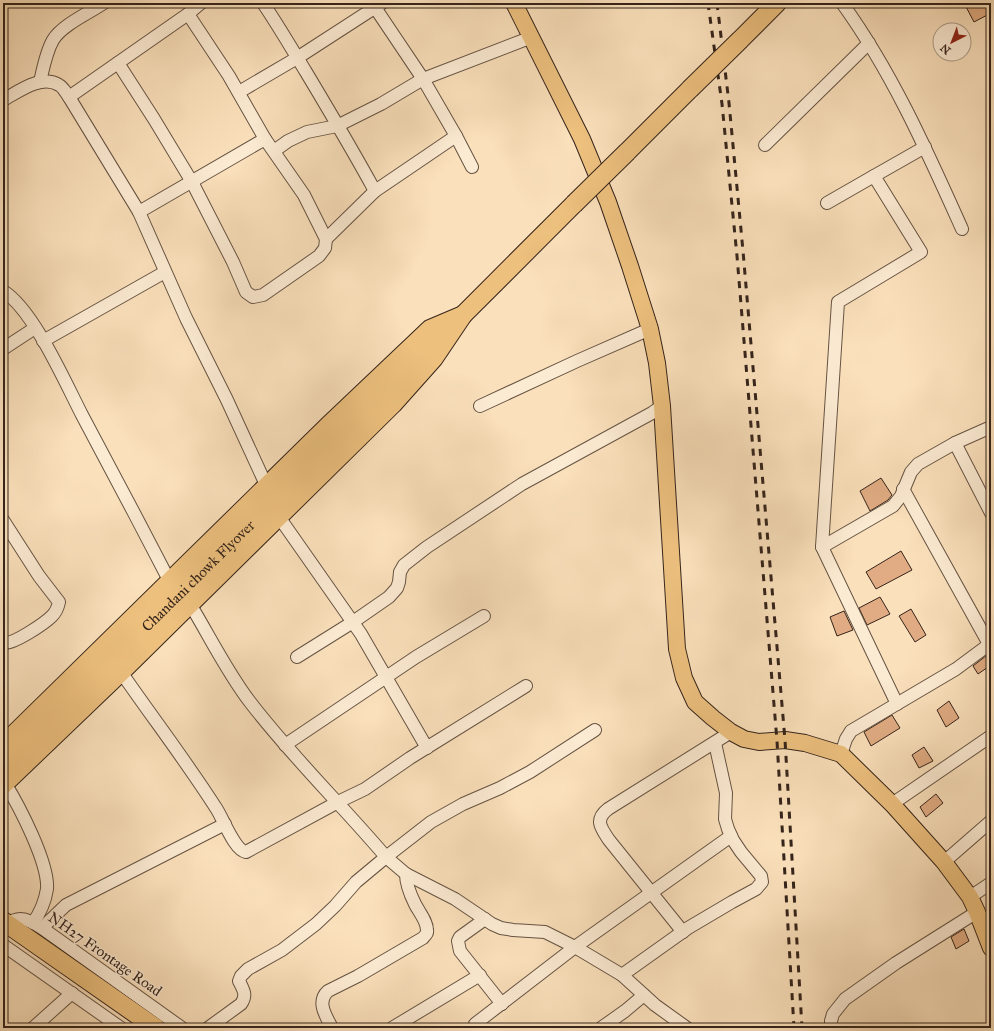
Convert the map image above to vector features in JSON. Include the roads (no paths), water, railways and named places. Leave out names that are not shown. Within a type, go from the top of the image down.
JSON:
[{"type":"highway","points":[[4,779],[121,672],[393,404],[434,358],[463,315],[777,3]]},
{"type":"highway","points":[[4,743],[430,329],[463,315]]},
{"type":"highway","points":[[5,926],[138,1028]]},
{"type":"highway","points":[[5,926],[156,1028]]},
{"type":"main road","points":[[514,3],[582,139],[608,202],[650,329],[657,363],[662,406],[676,649],[684,678],[696,702],[731,732],[744,739],[759,742],[785,740],[806,742],[841,754],[892,804],[944,862],[970,897],[991,948]]},
{"type":"main road","name":"Chandani chowk Flyover","points":[[4,779],[463,315]]},
{"type":"street","points":[[40,82],[53,39],[61,30],[104,3]]},
{"type":"street","points":[[69,97],[202,3]]},
{"type":"street","points":[[842,3],[869,43],[895,88],[925,147],[962,229]]},
{"type":"street","points":[[266,4],[337,126],[353,150],[375,191]]},
{"type":"street","points":[[238,92],[298,58],[376,4],[423,79],[472,167]]},
{"type":"street","points":[[118,63],[192,182],[233,262],[246,292],[253,297],[263,295],[319,256],[325,248],[326,239],[304,194],[265,139],[238,92],[188,14]]},
{"type":"street","points":[[274,151],[299,135],[337,126],[381,104],[423,79],[532,37]]},
{"type":"street","points":[[765,145],[869,43]]},
{"type":"street","points":[[3,100],[40,82],[51,82],[60,85],[69,97],[139,212],[186,318],[224,394],[267,487]]},
{"type":"street","points":[[326,239],[375,191],[456,136]]},
{"type":"street","points":[[139,212],[265,139]]},
{"type":"street","points":[[827,203],[925,147]]},
{"type":"street","points":[[874,176],[921,252],[838,302],[822,547],[897,704]]},
{"type":"street","points":[[43,341],[165,272]]},
{"type":"street","points":[[3,291],[16,301],[43,341],[170,582]]},
{"type":"street","points":[[3,349],[35,328]]},
{"type":"street","points":[[480,406],[650,329]]},
{"type":"street","points":[[298,657],[389,597],[399,582],[400,572],[404,565],[426,547],[517,488],[662,406]]},
{"type":"street","points":[[822,547],[893,506],[901,496],[911,472],[918,464],[955,443],[991,427]]},
{"type":"street","points":[[955,443],[991,513]]},
{"type":"street","points":[[841,754],[846,739],[851,731],[956,669],[990,643],[903,489]]},
{"type":"street","points":[[279,517],[353,622],[427,748]]},
{"type":"street","points":[[3,520],[34,570],[59,602],[58,609],[52,617],[14,641],[3,643]]},
{"type":"street","points":[[190,604],[238,686],[285,745],[386,857],[406,874],[455,899],[501,928],[545,932],[575,947],[622,975],[644,996],[687,1028]]},
{"type":"street","points":[[285,745],[385,677],[484,616]]},
{"type":"street","points":[[121,672],[217,808],[236,844],[242,851],[246,852],[365,789],[526,686]]},
{"type":"street","points":[[208,1028],[237,1008],[244,999],[245,993],[239,981],[241,976],[248,969],[282,950],[316,924],[335,906],[356,882],[386,857],[441,816],[530,772],[595,730]]},
{"type":"street","points":[[683,932],[601,828],[600,820],[602,814],[627,797],[731,732]]},
{"type":"street","points":[[892,804],[991,736]]},
{"type":"street","points":[[622,975],[683,932],[756,889],[762,882],[761,876],[741,852],[731,836],[725,819],[727,806],[726,793],[715,743]]},
{"type":"street","points":[[4,779],[21,810],[43,866],[47,888],[40,911],[38,926]]},
{"type":"street","points":[[944,862],[991,820]]},
{"type":"street","points":[[38,926],[66,905],[225,824]]},
{"type":"street","points":[[475,1024],[575,947],[731,836]]},
{"type":"street","points":[[332,1028],[322,1004],[324,994],[423,938],[427,933],[428,929],[425,922],[406,885],[406,874]]},
{"type":"street","points":[[970,897],[991,883]]},
{"type":"street","points":[[831,1028],[833,1014],[844,999],[896,963],[977,912]]},
{"type":"street","name":"NH27 Frontage Road","points":[[5,926],[18,918],[27,920],[38,926],[182,1028]]},
{"type":"street","points":[[485,919],[460,937],[458,941],[460,951],[502,1004]]},
{"type":"street","points":[[3,945],[121,1028]]},
{"type":"street","points":[[392,1028],[480,976]]},
{"type":"street","points":[[33,1028],[72,993]]},
{"type":"street","points":[[601,1028],[626,1011],[644,996]]},
{"type":"railway","points":[[708,3],[722,104],[737,256],[777,741],[794,1028]]},
{"type":"railway","points":[[717,3],[729,103],[743,251],[785,740],[802,1028]]}]
